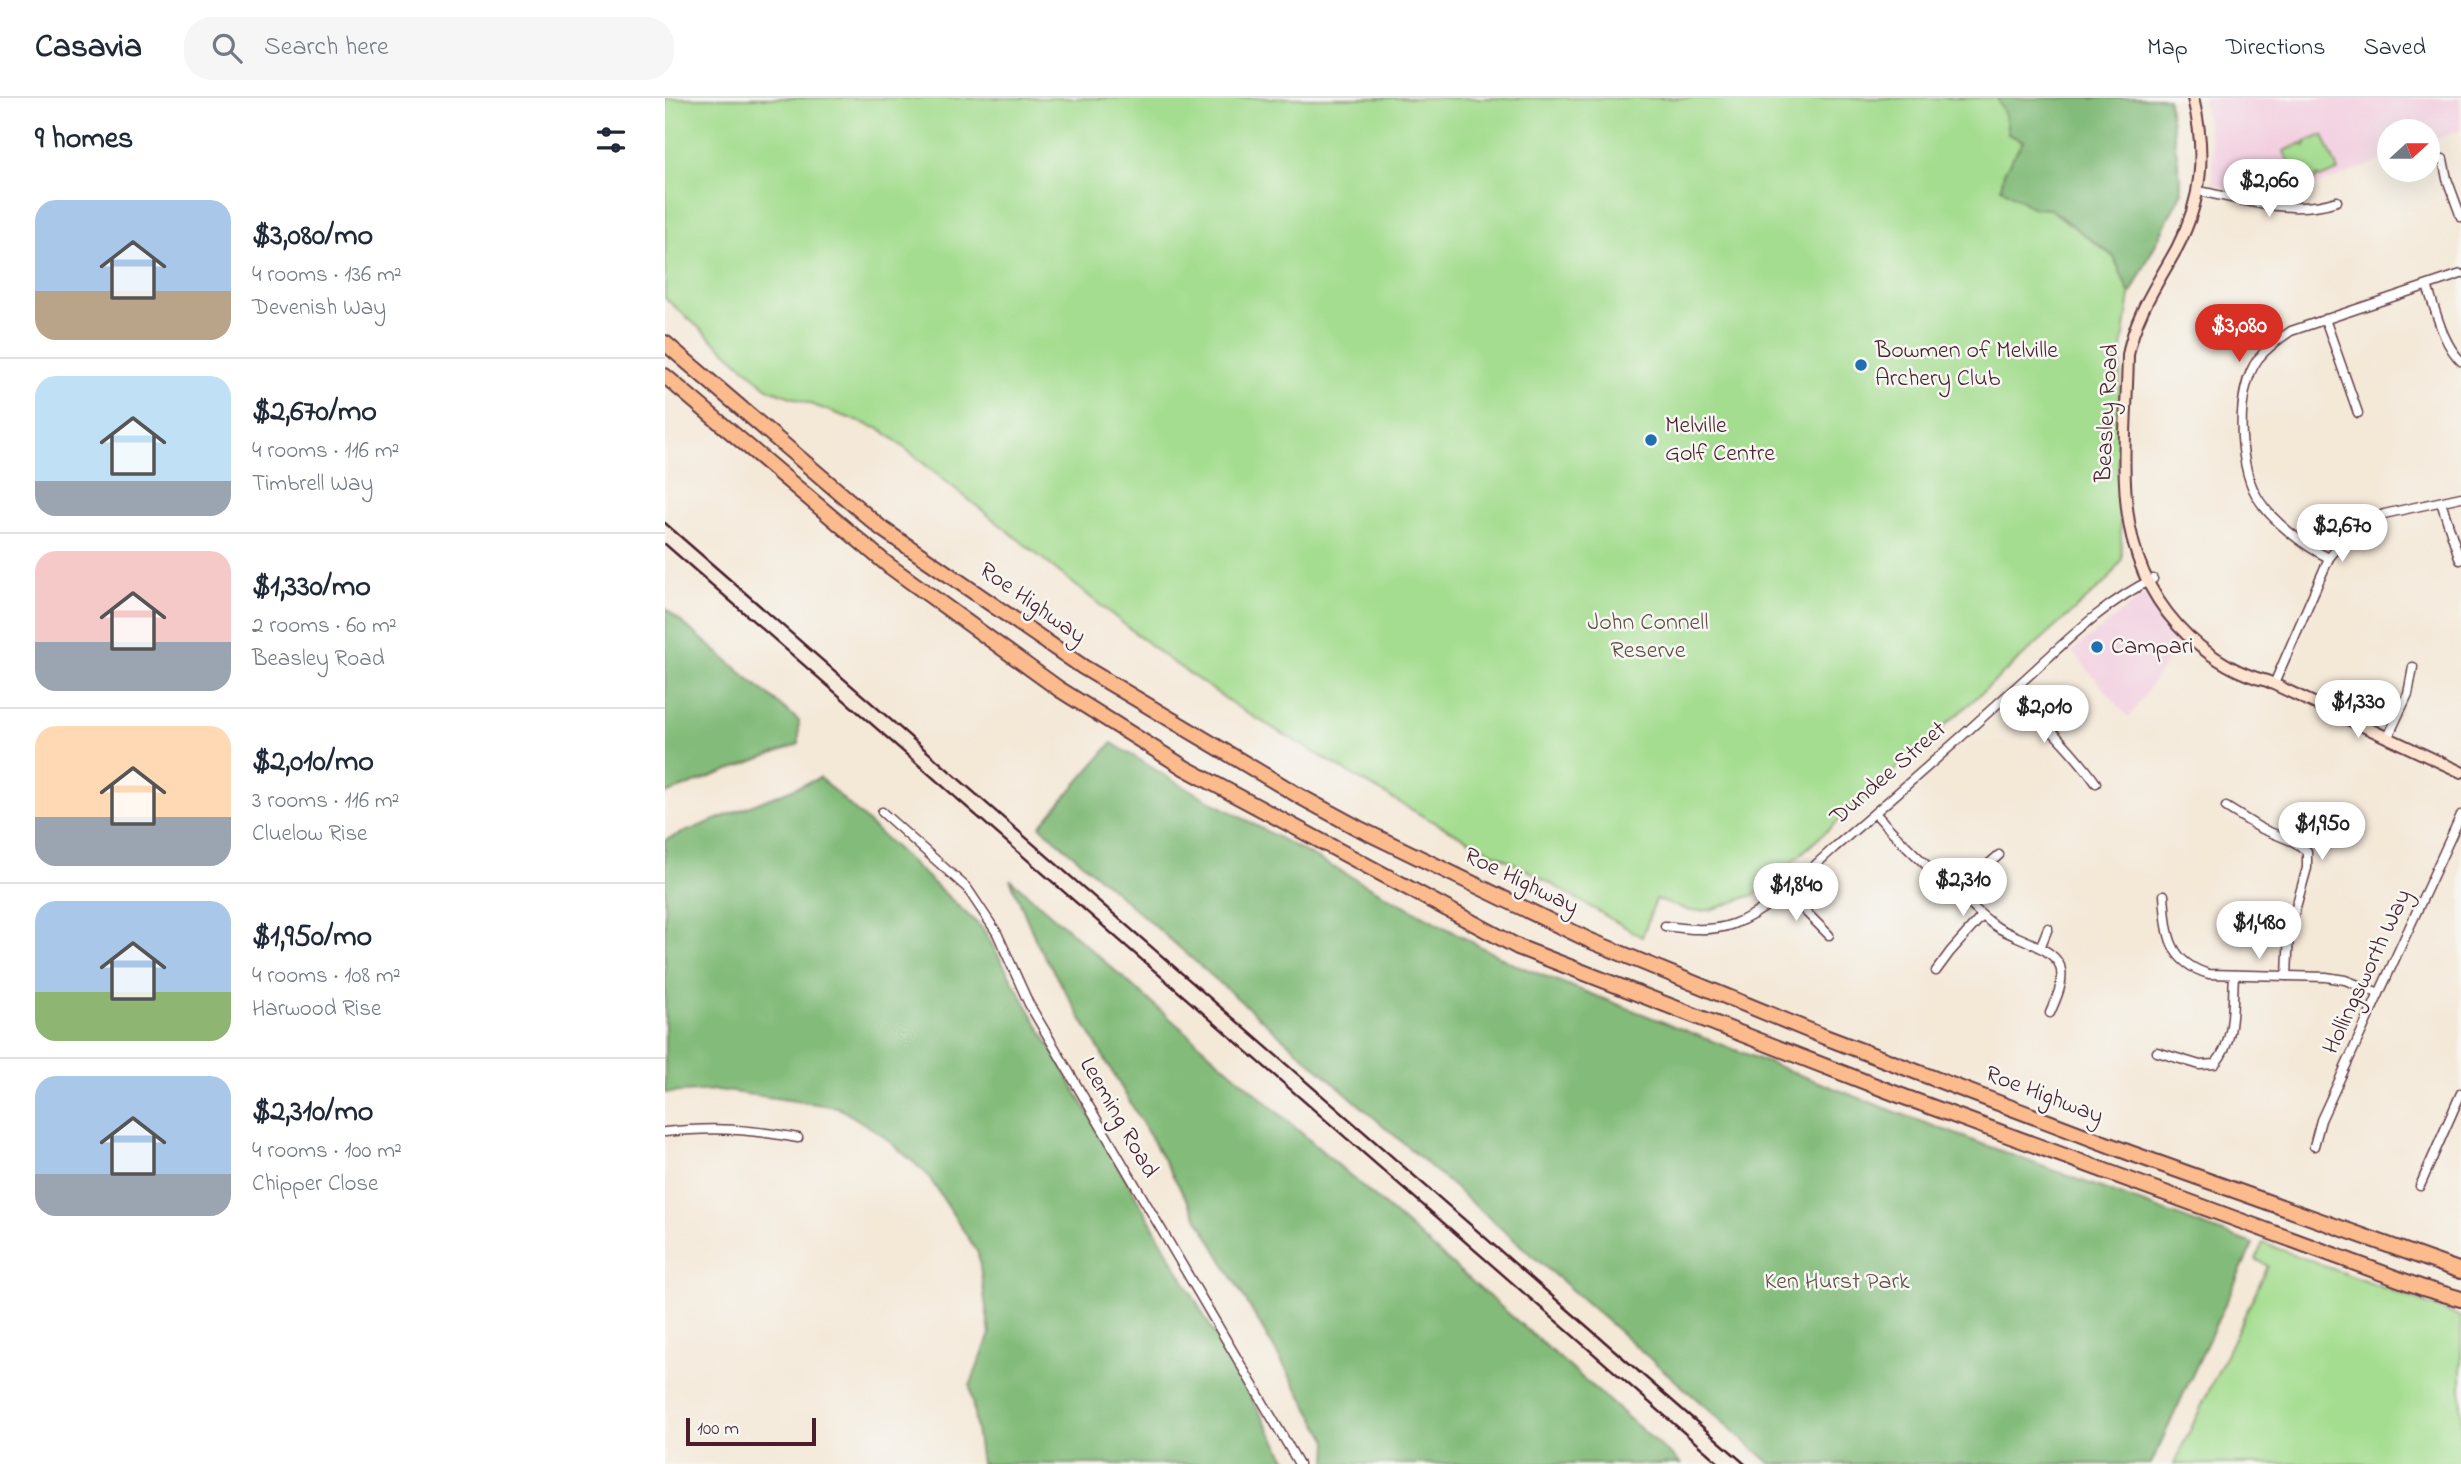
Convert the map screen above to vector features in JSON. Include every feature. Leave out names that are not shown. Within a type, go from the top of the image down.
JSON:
[{"type":"highway","name":"Roe Highway","points":[[665,343],[893,536],[1083,667],[1358,828],[1591,941],[1825,1037],[2130,1153],[2461,1271]]},
{"type":"highway","name":"Roe Highway","points":[[665,376],[888,565],[1059,689],[1185,768],[1518,947],[1912,1100],[2461,1301]]},
{"type":"main road","name":"Beasley Road","points":[[2193,98],[2201,148],[2202,191]]},
{"type":"main road","name":"Beasley Road","points":[[2200,98],[2208,149],[2198,218],[2184,250],[2148,312],[2135,356],[2132,499],[2138,540],[2150,580],[2188,627],[2212,648],[2271,683],[2461,772]]},
{"type":"street","points":[[2443,159],[2447,179],[2461,217]]},
{"type":"street","points":[[2202,191],[2284,208],[2308,208],[2337,201]]},
{"type":"street","points":[[2329,558],[2283,526],[2268,512],[2256,495],[2244,460],[2243,427],[2245,391],[2257,360],[2291,331],[2461,274]]},
{"type":"street","points":[[2427,286],[2446,338],[2461,361]]},
{"type":"street","points":[[2325,319],[2358,414]]},
{"type":"street","points":[[2271,683],[2329,558],[2348,535],[2374,519],[2396,511],[2461,497]]},
{"type":"street","points":[[2441,502],[2460,561]]},
{"type":"street","name":"Dundee Street","points":[[1665,926],[1687,929],[1731,925],[1751,916],[1785,891],[2112,604],[2150,580]]},
{"type":"street","points":[[2388,737],[2408,694],[2413,667]]},
{"type":"street","points":[[2013,690],[2077,756],[2096,783]]},
{"type":"street","points":[[2226,807],[2260,828],[2294,842],[2307,851],[2307,868],[2289,932],[2287,976]]},
{"type":"street","name":"Leeming Road","points":[[882,812],[967,888],[997,933],[1029,1004],[1299,1464]]},
{"type":"street","points":[[1875,813],[1921,863],[1982,916],[2012,936],[2053,956],[2059,965],[2061,978],[2059,993],[2050,1013]]},
{"type":"street","name":"Hollingsworth Way","points":[[2314,1146],[2321,1120],[2461,815]]},
{"type":"street","points":[[1959,895],[1976,875],[1999,855]]},
{"type":"street","points":[[1785,891],[1829,935]]},
{"type":"street","points":[[2164,895],[2167,932],[2176,953],[2195,970],[2209,974],[2344,980],[2379,993]]},
{"type":"street","points":[[1936,971],[1982,916]]},
{"type":"street","points":[[2040,948],[2048,928]]},
{"type":"street","points":[[2157,1052],[2200,1065],[2215,1064],[2225,1053],[2230,1031],[2234,975]]},
{"type":"street","points":[[2420,1186],[2461,1093]]},
{"type":"street","points":[[665,1132],[721,1128],[758,1130],[798,1138]]},
{"type":"shaded area","points":[[2202,98],[2461,98],[2461,130],[2440,138],[2440,119],[2377,119],[2377,163],[2281,199],[2213,185],[2212,146]]},
{"type":"shaded area","points":[[2145,594],[2181,640],[2129,718],[2072,651]]},
{"type":"green space","name":"John Connell Reserve","points":[[665,98],[2168,98],[2182,191],[2130,295],[2121,355],[2118,475],[2122,559],[2108,580],[1756,894],[1710,910],[1690,911],[1656,899],[1642,937],[1529,871],[1428,819],[1242,710],[1165,657],[882,430],[769,389],[665,298]]},
{"type":"green space","points":[[1997,98],[2168,98],[2182,191],[2130,295],[2114,257],[2050,209],[2033,208],[2001,188],[2004,172],[2023,141],[2008,134],[2005,115]]},
{"type":"green space","points":[[2323,135],[2338,171],[2320,178],[2318,176],[2299,187],[2284,151],[2302,143],[2304,146],[2305,142]]},
{"type":"green space","points":[[665,608],[799,721],[799,744],[665,794]]},
{"type":"green space","name":"Ken Hurst Park","points":[[1112,743],[1177,783],[1511,963],[1893,1111],[2253,1244],[2151,1464],[1771,1464],[1040,826]]},
{"type":"green space","points":[[820,778],[983,929],[1289,1464],[981,1464],[970,1386],[990,1334],[978,1253],[927,1174],[881,1134],[837,1107],[718,1090],[665,1093],[665,840]]},
{"type":"green space","points":[[1010,879],[1681,1464],[1327,1464],[1328,1441],[1037,943]]},
{"type":"green space","points":[[2263,1243],[2461,1317],[2461,1464],[2174,1464],[2268,1266],[2256,1259]]},
{"type":"railway","points":[[665,523],[1745,1464]]},
{"type":"railway","points":[[665,544],[1720,1464]]},
{"type":"place","name":"Bowmen of Melville Archery Club","points":[[1861,365]]},
{"type":"place","name":"Melville Golf Centre","points":[[1651,440]]},
{"type":"place","name":"Campari","points":[[2097,647]]}]
